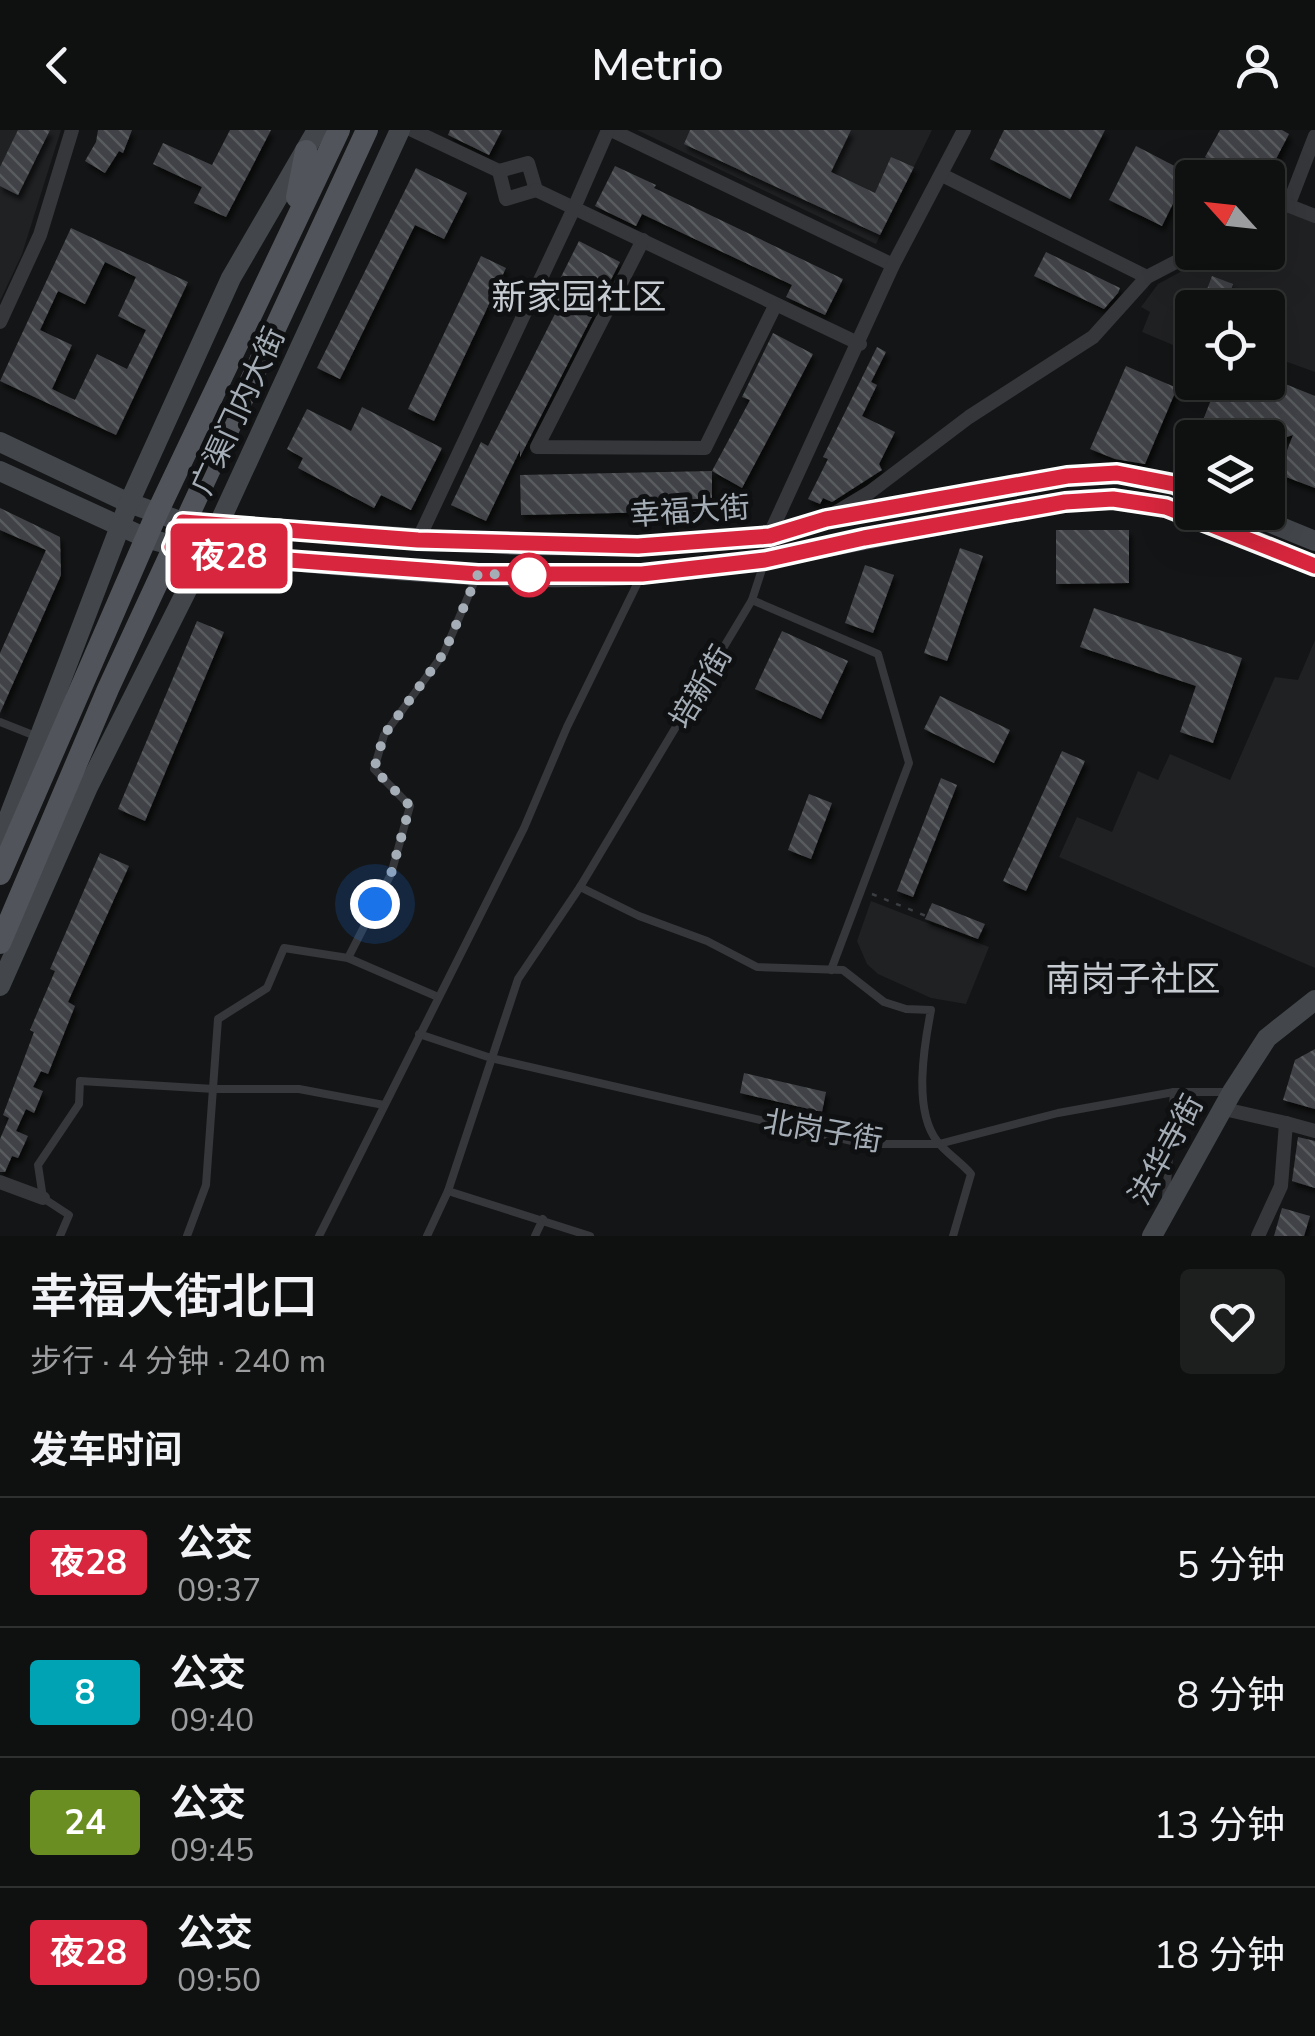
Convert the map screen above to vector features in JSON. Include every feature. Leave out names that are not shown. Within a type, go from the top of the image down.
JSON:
[{"type":"main road","name":"广渠门内大街","points":[[0,874],[156,513],[339,130]]},
{"type":"main road","name":"广渠门内大街","points":[[0,942],[183,522],[366,130]]},
{"type":"main road","name":"广渠门内大街","points":[[0,986],[88,787],[205,554],[400,130]]},
{"type":"main road","name":"广渠门内大街","points":[[0,840],[129,503],[230,278],[311,141]]},
{"type":"main road","points":[[290,231],[311,141]]},
{"type":"main road","name":"幸福大街","points":[[0,442],[129,503],[183,522],[418,540],[638,546],[770,536],[826,519],[1067,476],[1117,473],[1175,484]]},
{"type":"main road","name":"幸福大街","points":[[0,471],[172,547],[205,554],[478,574],[642,574],[765,560],[1065,502],[1113,499],[1166,507],[1315,566]]},
{"type":"main road","points":[[1285,529],[1315,541]]},
{"type":"main road","name":"法华寺街","points":[[1152,1236],[1267,1038],[1315,1000]]},
{"type":"street","points":[[0,322],[40,235],[72,130]]},
{"type":"street","points":[[412,130],[499,172],[528,163],[536,190]]},
{"type":"street","points":[[418,540],[609,130],[894,265]]},
{"type":"street","name":"培新街","points":[[770,536],[894,265],[964,130]]},
{"type":"street","points":[[1288,206],[1315,136]]},
{"type":"street","points":[[499,172],[506,198],[536,190],[860,344]]},
{"type":"street","points":[[942,176],[1147,277]]},
{"type":"street","points":[[1285,207],[1315,216]]},
{"type":"street","points":[[643,240],[537,447],[704,448],[775,306]]},
{"type":"street","points":[[826,519],[870,492],[969,416],[1093,337],[1147,277],[1175,262]]},
{"type":"street","points":[[1228,1100],[1286,1124],[1315,1131]]},
{"type":"street","points":[[1258,1236],[1281,1186],[1286,1124]]},
{"type":"street","points":[[0,1182],[43,1198]]},
{"type":"lane","name":"培新街","points":[[428,1236],[448,1191],[518,980],[580,887],[752,600],[770,536]]},
{"type":"lane","points":[[348,958],[391,874],[410,806],[374,769],[384,735],[444,653],[478,574]]},
{"type":"lane","points":[[319,1236],[524,828],[567,728],[642,574]]},
{"type":"lane","points":[[752,600],[878,654],[909,763],[831,970]]},
{"type":"lane","points":[[0,722],[39,738]]},
{"type":"lane","points":[[580,887],[639,916],[707,941],[757,968],[848,971],[884,1002],[931,1010],[922,1052],[928,1127],[939,1144],[971,1174],[953,1236]]},
{"type":"lane","points":[[187,1236],[206,1185],[218,1019],[267,988],[284,948],[348,958],[438,997]]},
{"type":"lane","name":"北岗子街","points":[[419,1034],[491,1058],[865,1144],[939,1144],[1058,1113],[1174,1092],[1228,1100]]},
{"type":"lane","points":[[60,1236],[68,1215],[43,1198],[38,1165],[79,1104],[80,1081],[214,1089],[299,1089],[384,1105]]},
{"type":"lane","points":[[1164,1215],[1174,1092]]},
{"type":"lane","points":[[448,1191],[590,1236]]},
{"type":"lane","points":[[535,1236],[543,1219]]},
{"type":"path","points":[[861,890],[926,916]]},
{"type":"shaded area","points":[[0,130],[61,130],[22,254],[0,301]]},
{"type":"shaded area","points":[[637,130],[932,130],[876,244]]},
{"type":"shaded area","points":[[1289,212],[1315,223],[1315,372],[1285,361],[1285,290],[1175,290],[1175,346],[1142,332],[1150,312],[1141,307],[1158,284],[1184,270],[1285,270],[1285,214]]},
{"type":"shaded area","points":[[1315,640],[1315,968],[1059,857],[1077,817],[1112,832],[1138,771],[1158,780],[1170,754],[1230,780],[1275,677],[1298,680]]},
{"type":"shaded area","points":[[871,901],[989,947],[966,1004],[931,998],[878,974],[867,964],[857,941]]},
{"type":"building","points":[[18,130],[50,130],[18,195],[0,186],[0,167]]},
{"type":"building","points":[[98,130],[132,130],[123,153],[119,151],[105,173],[85,161]]},
{"type":"building","points":[[230,130],[271,130],[226,217],[194,203],[202,187],[153,164],[163,143],[212,165]]},
{"type":"building","points":[[450,130],[502,130],[489,155],[448,135]]},
{"type":"building","points":[[690,130],[851,130],[831,172],[875,193],[891,157],[914,167],[880,235],[684,144]]},
{"type":"building","points":[[1004,130],[1105,130],[1070,199],[990,159]]},
{"type":"building","points":[[1220,130],[1282,130],[1289,134],[1275,160],[1205,157]]},
{"type":"building","points":[[1136,146],[1175,166],[1175,200],[1162,226],[1109,200]]},
{"type":"building","points":[[615,166],[843,279],[825,315],[786,297],[792,285],[642,214],[636,226],[595,206]]},
{"type":"building","points":[[416,168],[467,193],[444,239],[415,225],[340,379],[317,368]]},
{"type":"building","points":[[71,228],[188,282],[116,435],[0,381]],"holes":[[[105,262],[136,277],[118,316],[146,330],[127,369],[97,354],[75,400],[52,389],[72,345],[40,330],[58,291],[85,304]]]},
{"type":"building","points":[[579,241],[620,262],[486,521],[451,505],[481,442],[488,446],[561,302],[551,297]]},
{"type":"building","points":[[1046,252],[1120,288],[1118,293],[1104,309],[1034,276]]},
{"type":"building","points":[[481,256],[506,268],[434,421],[408,409]]},
{"type":"building","points":[[1212,276],[1233,284],[1231,290],[1207,290]]},
{"type":"building","points":[[773,333],[813,354],[742,488],[712,471],[750,400],[742,397]]},
{"type":"building","points":[[877,347],[886,352],[871,382],[877,385],[862,416],[895,432],[879,464],[882,470],[832,502],[823,498],[820,504],[808,499],[828,459],[823,457]]},
{"type":"building","points":[[1126,366],[1175,387],[1145,464],[1115,459],[1090,449]]},
{"type":"building","points":[[1285,384],[1315,396],[1315,488],[1285,477],[1285,456],[1293,435],[1285,438],[1285,420],[1203,420],[1211,400],[1285,400]]},
{"type":"building","points":[[362,407],[442,448],[411,510],[381,495],[374,508],[298,468],[303,458],[287,449],[307,409],[351,431]]},
{"type":"building","points":[[712,471],[712,511],[521,515],[520,475]]},
{"type":"building","points":[[0,508],[60,537],[61,575],[0,713],[0,653],[46,550],[0,530]]},
{"type":"building","points":[[1056,530],[1129,530],[1129,583],[1056,584]]},
{"type":"building","points":[[960,548],[983,556],[947,661],[924,653]]},
{"type":"building","points":[[865,565],[894,575],[873,633],[845,623]]},
{"type":"building","points":[[1094,608],[1242,658],[1213,743],[1180,732],[1196,686],[1080,647]]},
{"type":"building","points":[[197,621],[224,632],[145,821],[118,809]]},
{"type":"building","points":[[782,631],[848,661],[821,719],[755,689]]},
{"type":"building","points":[[940,696],[1010,730],[994,763],[924,729]]},
{"type":"building","points":[[1062,751],[1085,761],[1026,891],[1003,881]]},
{"type":"building","points":[[941,778],[957,785],[913,897],[897,891]]},
{"type":"building","points":[[809,794],[832,803],[811,859],[788,850]]},
{"type":"building","points":[[100,853],[129,866],[68,1002],[75,1006],[48,1074],[41,1071],[33,1087],[43,1091],[34,1113],[26,1109],[16,1131],[28,1136],[18,1158],[12,1156],[5,1172],[0,1172],[0,1139],[9,1118],[3,1115],[34,1032],[30,1030],[55,971],[50,969]]},
{"type":"building","points":[[932,903],[985,924],[978,939],[925,919]]},
{"type":"building","points":[[1315,1049],[1315,1109],[1283,1100],[1295,1060]]},
{"type":"building","points":[[744,1073],[826,1092],[822,1112],[740,1093]]},
{"type":"building","points":[[1298,1137],[1315,1141],[1315,1188],[1292,1181]]},
{"type":"building","points":[[1282,1208],[1310,1216],[1304,1236],[1274,1236]]},
{"type":"bus line","name":"夜28","points":[[1175,484],[1117,473],[1067,476],[826,519],[770,536],[638,546],[418,540],[183,522],[172,547],[205,554],[478,574],[642,574],[765,560],[1065,502],[1113,499],[1175,511]]},
{"type":"bus line","name":"夜28","points":[[1224,530],[1315,566]]},
{"type":"district","name":"新家园社区","points":[[579,297]]},
{"type":"district","name":"南岗子社区","points":[[1133,979]]},
{"type":"route","points":[[375,904],[391,874],[410,806],[374,769],[384,735],[444,653],[478,574],[529,575]]}]
